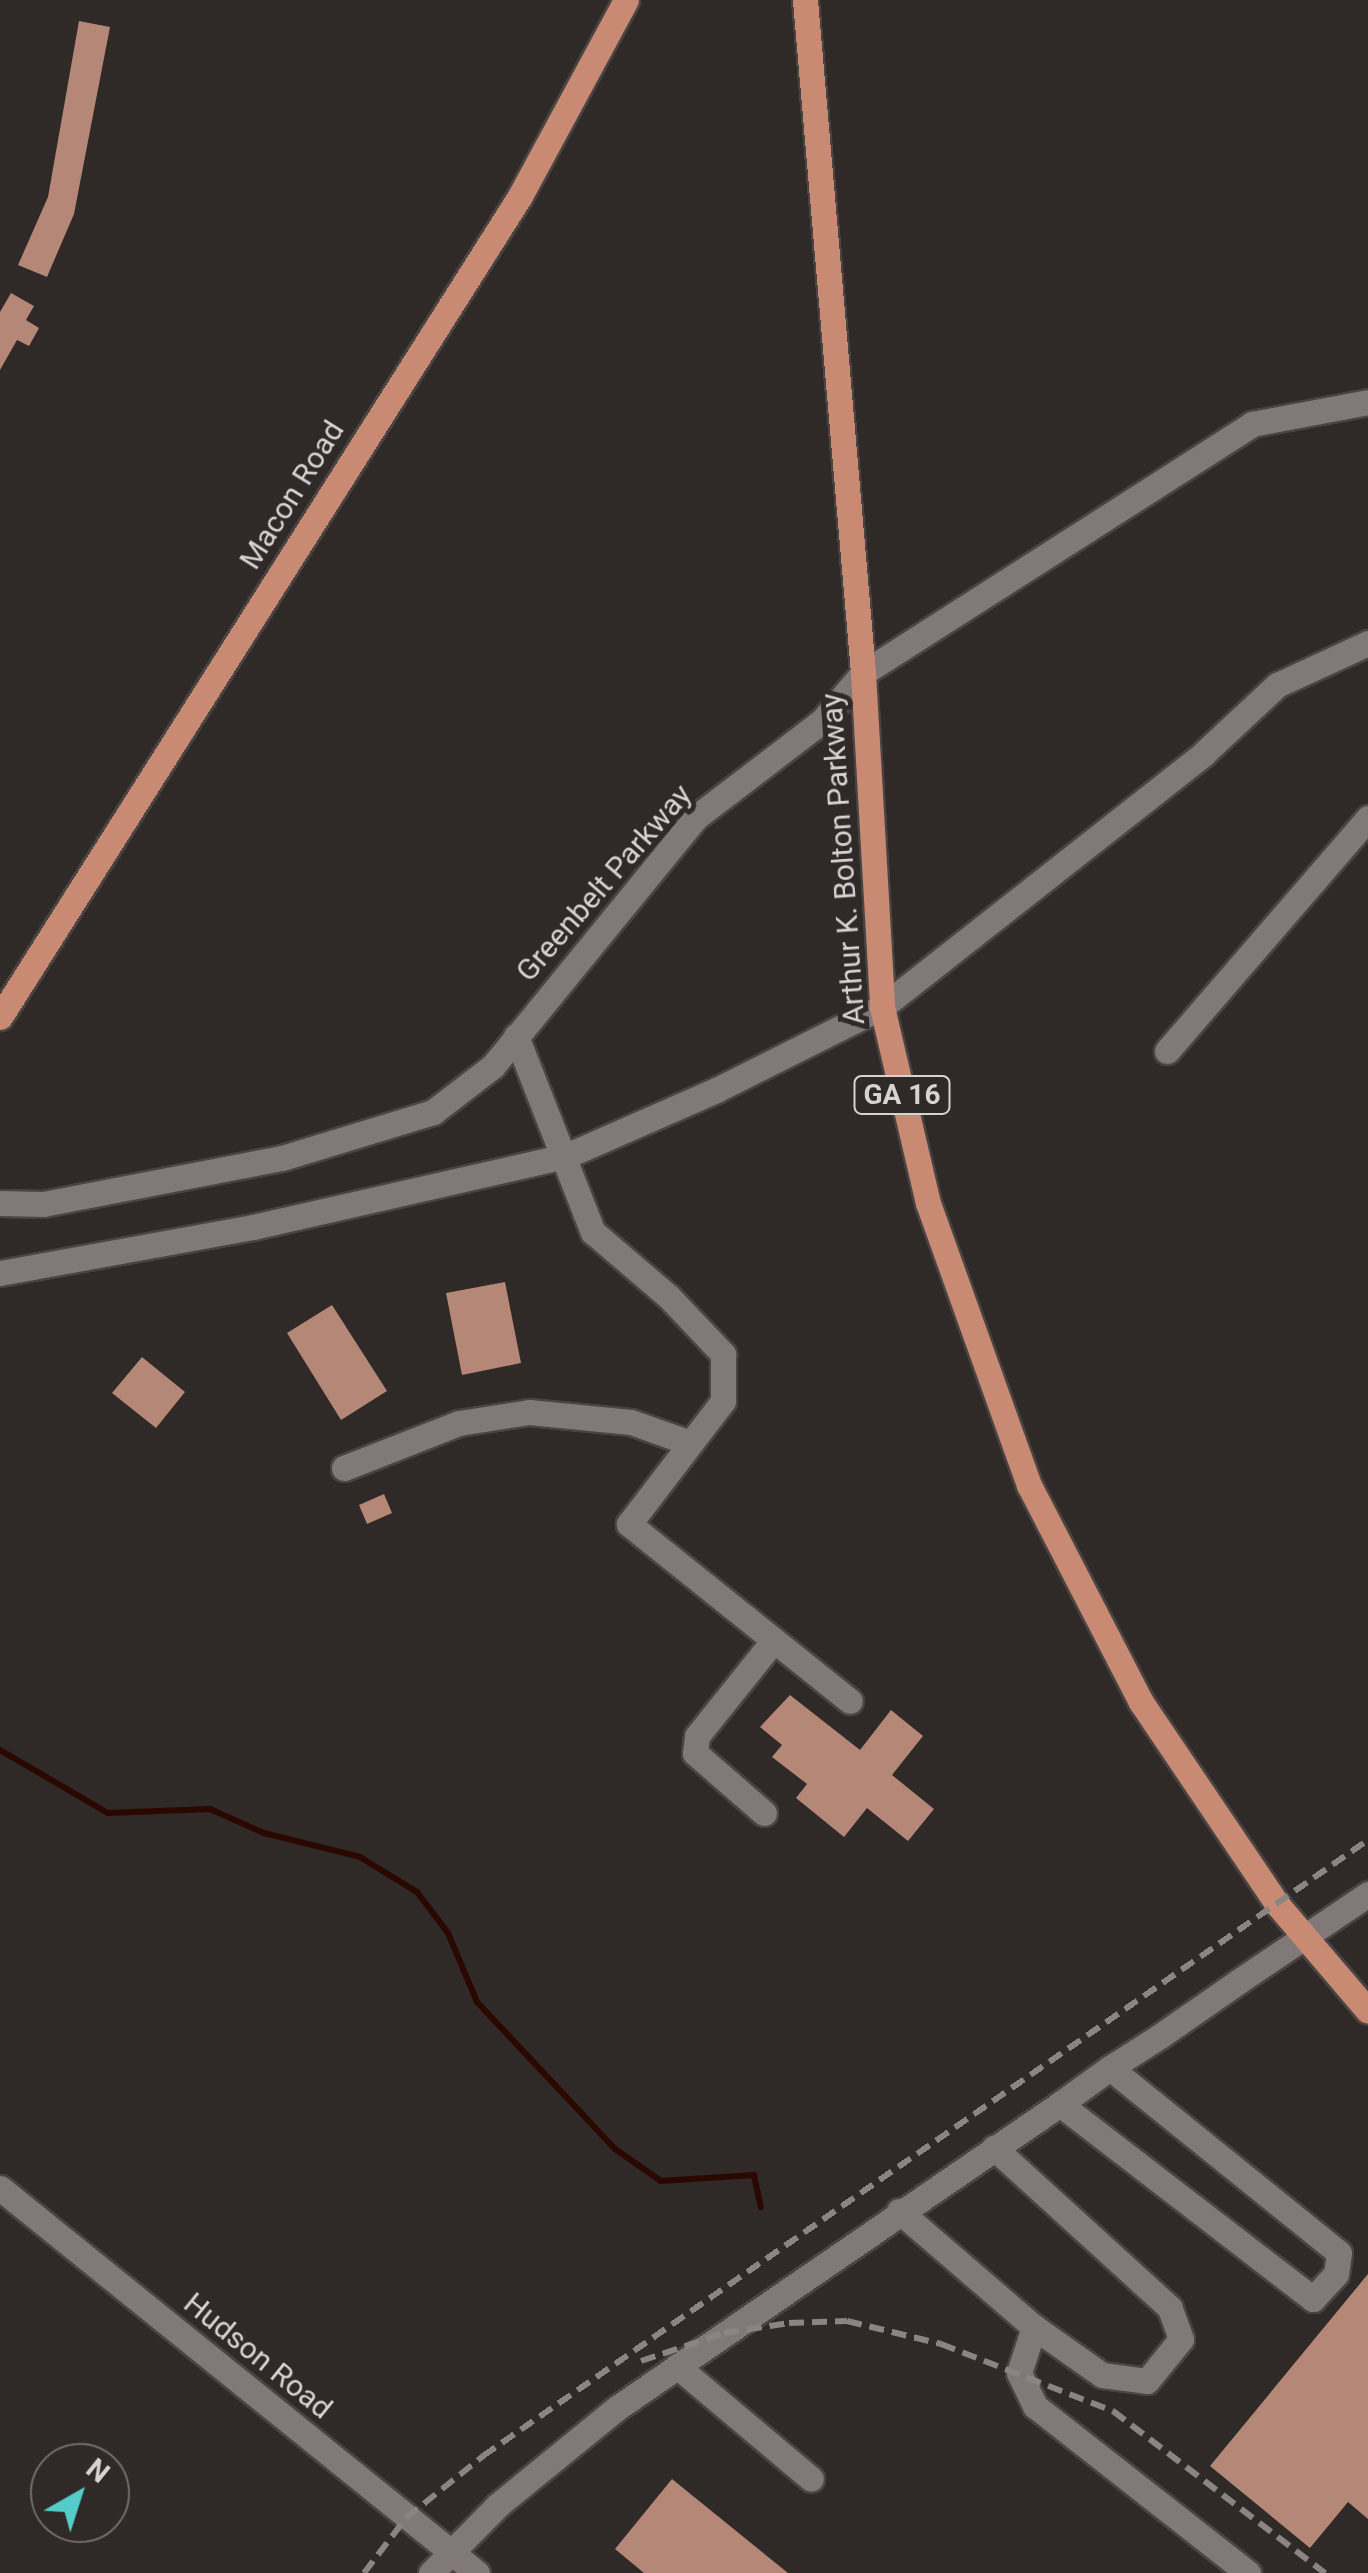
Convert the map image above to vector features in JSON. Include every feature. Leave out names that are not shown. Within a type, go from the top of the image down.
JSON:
[{"type":"main road","name":"Macon Road","points":[[0,1017],[520,196],[626,0]]},
{"type":"main road","name":"Arthur K. Bolton Parkway","points":[[805,0],[863,673],[882,1007],[928,1203],[1029,1485],[1141,1702],[1305,1936],[1368,2011]]},
{"type":"street","name":"Greenbelt Parkway","points":[[0,1203],[42,1204],[282,1158],[433,1112],[493,1066],[695,818],[822,721],[863,673],[1252,424],[1368,402]]},
{"type":"street","points":[[0,1273],[253,1226],[566,1156],[882,1007],[1204,754],[1277,685],[1368,644]]},
{"type":"street","points":[[1167,1052],[1368,818]]},
{"type":"street","points":[[516,1036],[566,1156],[592,1232],[670,1297],[723,1354],[723,1401],[629,1524],[850,1701]]},
{"type":"street","points":[[344,1468],[459,1423],[529,1412],[631,1422],[690,1442]]},
{"type":"street","points":[[764,1814],[694,1753],[698,1736],[773,1641]]},
{"type":"street","points":[[431,2573],[498,2504],[677,2366],[1368,1894]]},
{"type":"street","points":[[1060,2104],[1305,2297],[1321,2293],[1342,2262],[1339,2252],[1110,2068]]},
{"type":"street","points":[[899,2212],[1034,2327],[1102,2375],[1147,2381],[1182,2338],[1170,2308],[994,2148]]},
{"type":"street","name":"Hudson Road","points":[[0,2188],[477,2573]]},
{"type":"street","points":[[1034,2327],[1019,2374],[1034,2406],[1248,2573]]},
{"type":"street","points":[[677,2366],[811,2479]]},
{"type":"building","points":[[79,21],[110,27],[74,214],[47,277],[18,265],[48,197]]},
{"type":"building","points":[[11,293],[34,306],[26,320],[39,328],[29,346],[17,340],[0,370],[0,312]]},
{"type":"building","points":[[505,1282],[521,1363],[462,1375],[446,1293]]},
{"type":"building","points":[[332,1305],[387,1391],[341,1420],[287,1333]]},
{"type":"building","points":[[142,1357],[185,1392],[156,1428],[112,1393]]},
{"type":"building","points":[[384,1494],[392,1513],[367,1524],[359,1505]]},
{"type":"building","points":[[790,1695],[860,1750],[891,1710],[923,1736],[892,1775],[934,1809],[908,1841],[867,1808],[844,1837],[796,1798],[807,1784],[772,1757],[782,1745],[760,1727]]},
{"type":"building","points":[[1368,2274],[1368,2519],[1348,2502],[1310,2548],[1210,2466]]},
{"type":"building","points":[[672,2479],[788,2573],[644,2573],[615,2549]]},
{"type":"waterway","points":[[0,1750],[108,1813],[210,1809],[264,1833],[360,1857],[417,1892],[448,1933],[477,2002],[615,2149],[661,2181],[754,2175],[761,2207]]},
{"type":"railway","points":[[364,2573],[406,2518],[483,2456],[1368,1840]]},
{"type":"railway","points":[[641,2361],[724,2333],[789,2323],[847,2321],[941,2344],[1113,2411],[1325,2573]]}]
